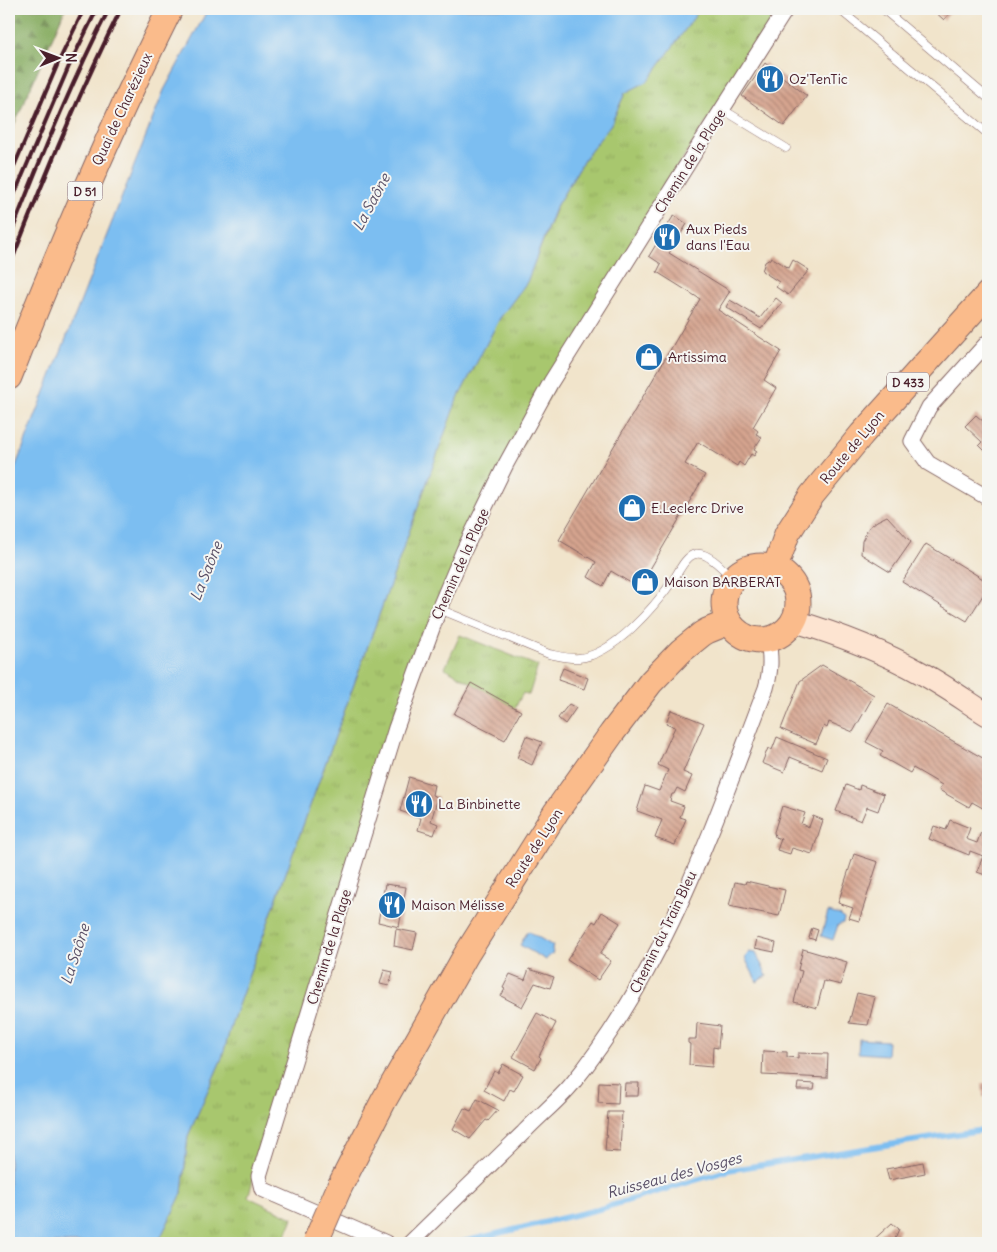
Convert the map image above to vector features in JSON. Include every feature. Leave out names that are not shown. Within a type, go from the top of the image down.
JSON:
[{"type":"main road","name":"Quai de Charézieux","points":[[9,377],[96,165],[170,9]]},
{"type":"main road","name":"Route de Lyon","points":[[775,568],[787,534],[812,494],[862,434],[988,294]]},
{"type":"main road","points":[[764,566],[775,568],[786,575],[794,584],[798,596],[798,609],[794,621],[787,630],[768,640],[746,637],[729,622],[725,613],[725,593],[733,579],[742,571],[752,567],[764,566]]},
{"type":"main road","name":"Route de Lyon","points":[[316,1242],[339,1188],[383,1102],[466,955],[556,812],[651,682],[681,651],[702,634],[729,622]]},
{"type":"street","name":"Chemin de la Plage","points":[[386,1243],[262,1189],[259,1176],[396,728],[439,609],[464,550],[528,423],[551,382],[786,9]]},
{"type":"street","points":[[988,342],[929,407],[912,441],[928,463],[988,498]]},
{"type":"street","points":[[794,621],[829,632],[898,661],[924,674],[988,714]]},
{"type":"street","name":"Chemin du Train Bleu","points":[[410,1243],[571,1085],[629,1002],[653,960],[677,910],[719,810],[766,688],[771,656],[768,640]]},
{"type":"lane","points":[[839,9],[988,134]]},
{"type":"lane","points":[[883,9],[988,98]]},
{"type":"lane","points":[[722,109],[786,148]]},
{"type":"lane","points":[[439,609],[549,654],[564,658],[580,658],[595,654],[609,646],[638,622],[665,591],[690,556],[697,553],[705,555],[719,564],[733,579]]},
{"type":"green space","points":[[9,9],[65,9],[9,137]]},
{"type":"green space","points":[[700,9],[781,9],[675,170],[438,597],[280,1089],[248,1197],[293,1218],[283,1243],[158,1243],[182,1193],[188,1136],[222,1058],[232,1022],[456,402],[500,318],[527,282],[557,205],[584,160],[611,124],[625,93],[648,81]]},
{"type":"green space","points":[[460,635],[538,666],[529,695],[523,693],[515,708],[445,668]]},
{"type":"water","name":"La Saône","points":[[208,9],[700,9],[648,81],[625,93],[611,124],[584,160],[555,208],[527,282],[500,318],[456,402],[232,1022],[222,1058],[188,1136],[182,1193],[158,1243],[9,1243],[9,483],[164,90]]},
{"type":"water","points":[[828,912],[840,915],[844,919],[843,923],[838,925],[833,940],[821,936]]},
{"type":"water","points":[[528,931],[553,946],[553,953],[546,960],[520,945]]},
{"type":"water","points":[[749,952],[756,953],[767,976],[757,982],[745,958]]},
{"type":"water","points":[[859,1039],[888,1041],[887,1055],[858,1053]]},
{"type":"building","points":[[932,9],[953,9],[944,20]]},
{"type":"building","name":"Oz'TenTic","points":[[765,63],[807,96],[784,126],[742,96]]},
{"type":"building","points":[[674,215],[687,224],[669,253],[730,291],[718,310],[781,351],[764,380],[776,388],[753,427],[758,431],[756,434],[762,437],[754,449],[757,451],[754,456],[751,454],[744,466],[739,462],[737,466],[698,442],[685,464],[705,475],[639,588],[611,571],[603,586],[588,577],[596,562],[559,540],[700,299],[657,272],[661,264],[649,256]]},
{"type":"building","points":[[771,257],[789,268],[793,260],[809,270],[788,295],[776,287],[779,282],[762,271],[765,262]]},
{"type":"building","points":[[776,298],[782,303],[761,329],[726,307],[730,300],[760,318]]},
{"type":"building","points":[[976,415],[984,422],[988,417],[988,454],[979,445],[982,442],[965,426]]},
{"type":"building","points":[[887,516],[911,542],[890,572],[861,554],[862,541],[869,527]]},
{"type":"building","points":[[926,544],[988,582],[988,587],[967,621],[902,582]]},
{"type":"building","points":[[822,665],[874,695],[853,732],[829,722],[827,728],[824,726],[816,744],[781,729],[800,681]]},
{"type":"building","points":[[563,668],[588,678],[584,689],[558,680]]},
{"type":"building","points":[[471,683],[521,711],[505,740],[454,714]]},
{"type":"building","points":[[569,704],[576,708],[565,724],[558,718]]},
{"type":"building","points":[[888,704],[988,761],[988,811],[972,802],[969,807],[939,790],[942,785],[913,768],[910,773],[880,756],[883,751],[866,742]]},
{"type":"building","points":[[671,710],[704,723],[683,772],[692,776],[685,792],[677,788],[674,794],[672,794],[670,801],[684,806],[680,817],[686,819],[675,845],[655,838],[662,820],[637,811],[645,786],[659,791],[668,770],[658,765],[675,727],[666,723]]},
{"type":"building","points":[[526,736],[542,742],[532,765],[517,758]]},
{"type":"building","points":[[777,737],[827,758],[822,770],[790,757],[784,772],[762,763],[768,748],[772,750]]},
{"type":"building","name":"La Binbinette","points":[[409,777],[434,785],[432,795],[438,797],[431,821],[438,824],[434,835],[418,830],[421,818],[400,811]]},
{"type":"building","points":[[846,785],[859,790],[860,785],[884,794],[878,811],[867,807],[861,821],[836,811]]},
{"type":"building","points":[[782,806],[805,813],[801,824],[809,827],[813,816],[823,820],[812,854],[792,848],[790,854],[777,850],[781,839],[775,837],[774,832]]},
{"type":"building","points":[[950,820],[970,828],[966,839],[977,843],[981,832],[988,835],[988,842],[983,856],[970,851],[969,855],[929,839],[934,826],[946,830]]},
{"type":"building","points":[[854,854],[878,862],[859,921],[849,918],[853,908],[838,903]]},
{"type":"building","points":[[983,856],[988,857],[988,876],[977,872]]},
{"type":"building","points":[[746,881],[785,890],[779,916],[729,906],[735,882],[745,884]]},
{"type":"building","name":"Maison Mélisse","points":[[385,884],[406,887],[399,927],[378,922]]},
{"type":"building","points":[[602,912],[620,923],[600,954],[611,961],[598,980],[567,960],[593,921],[596,923]]},
{"type":"building","points":[[812,928],[818,930],[815,940],[809,938]]},
{"type":"building","points":[[396,929],[417,933],[413,950],[394,946]]},
{"type":"building","points":[[757,938],[776,943],[774,952],[755,948]]},
{"type":"building","points":[[803,949],[847,962],[841,985],[824,981],[817,1008],[794,1002],[802,971],[798,970]]},
{"type":"building","points":[[529,969],[554,977],[550,988],[535,983],[522,1007],[501,996],[510,974],[525,980]]},
{"type":"building","points":[[384,970],[393,972],[389,986],[380,984]]},
{"type":"building","points":[[857,993],[875,997],[868,1025],[849,1023]]},
{"type":"building","points":[[537,1013],[556,1023],[539,1056],[541,1058],[535,1069],[513,1057]]},
{"type":"building","points":[[697,1023],[720,1026],[718,1048],[713,1047],[712,1067],[689,1065],[690,1044],[688,1039],[696,1039]]},
{"type":"building","points":[[763,1051],[787,1052],[787,1057],[798,1058],[798,1053],[828,1054],[827,1078],[762,1075]]},
{"type":"building","points":[[503,1064],[523,1075],[514,1091],[510,1089],[504,1101],[484,1090],[494,1071],[498,1073]]},
{"type":"building","points":[[599,1082],[619,1083],[618,1104],[598,1103]]},
{"type":"building","points":[[625,1083],[639,1083],[638,1096],[624,1096]]},
{"type":"building","points":[[798,1083],[815,1084],[814,1090],[797,1090]]},
{"type":"building","points":[[982,1083],[988,1083],[988,1097],[983,1097]]},
{"type":"building","points":[[477,1099],[498,1110],[488,1121],[486,1120],[470,1139],[453,1129],[464,1108],[471,1111]]},
{"type":"building","points":[[608,1112],[622,1112],[620,1152],[605,1151]]},
{"type":"building","points":[[923,1162],[925,1173],[889,1180],[886,1169]]},
{"type":"building","points":[[892,1223],[899,1229],[893,1243],[870,1243]]},
{"type":"waterway","name":"Ruisseau des Vosges","points":[[458,1243],[600,1209],[729,1170],[988,1129]]},
{"type":"railway","points":[[9,178],[59,61],[84,9]]},
{"type":"railway","points":[[9,207],[69,66],[97,9]]},
{"type":"railway","points":[[9,239],[56,123],[109,9]]},
{"type":"railway","points":[[9,268],[62,137],[121,9]]},
{"type":"place","name":"Oz'TenTic","points":[[770,79]]},
{"type":"place","name":"Aux Pieds dans l'Eau","points":[[667,237]]},
{"type":"place","name":"Artissima","points":[[649,357]]},
{"type":"place","name":"E.Leclerc Drive","points":[[632,508]]},
{"type":"place","name":"Maison BARBERAT","points":[[645,582]]},
{"type":"place","name":"La Binbinette","points":[[419,804]]},
{"type":"place","name":"Maison Mélisse","points":[[392,905]]}]
